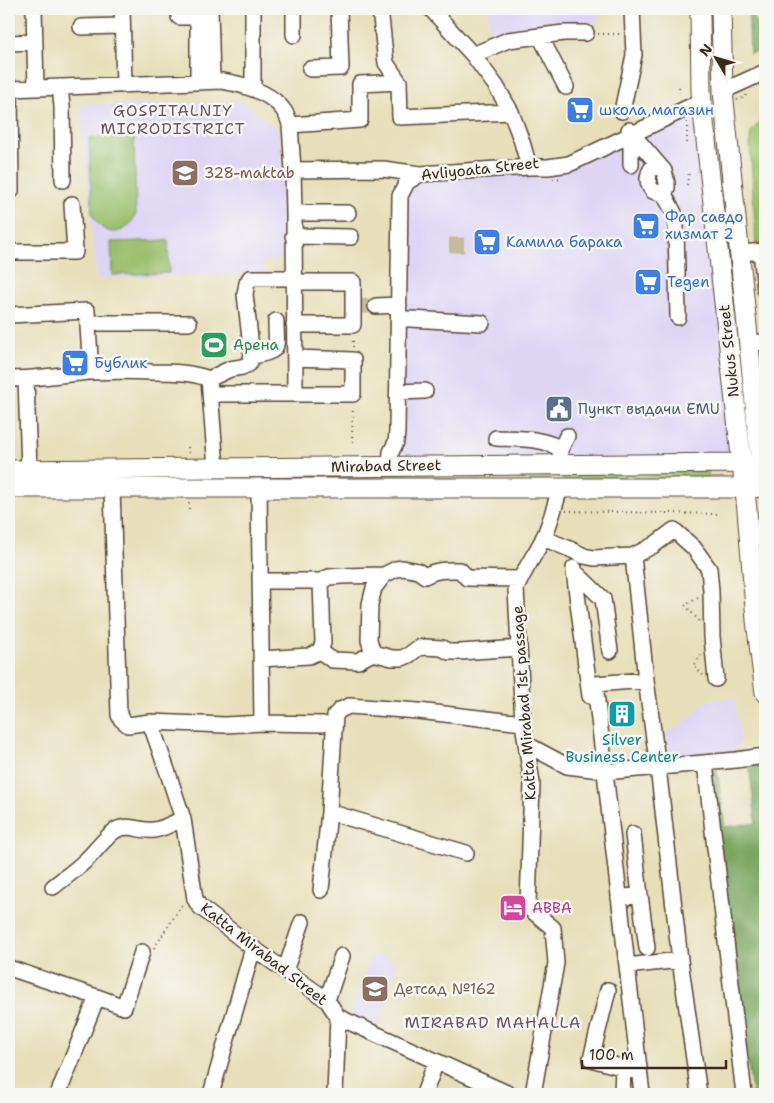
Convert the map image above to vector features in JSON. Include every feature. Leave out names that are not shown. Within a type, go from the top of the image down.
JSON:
[{"type":"main road","name":"Nukus Street","points":[[700,9],[702,97],[765,693]]},
{"type":"main road","name":"Nukus Street","points":[[721,9],[723,87],[741,257],[757,342],[764,482]]},
{"type":"main road","name":"Avliyoata Street","points":[[702,97],[723,87]]},
{"type":"main road","name":"Mirabad Street","points":[[9,470],[390,466],[562,450],[742,463],[764,482]]},
{"type":"main road","points":[[290,488],[296,478],[295,472],[291,467]]},
{"type":"main road","points":[[744,488],[764,482]]},
{"type":"main road","name":"Mirabad Street","points":[[9,488],[744,488]]},
{"type":"street","points":[[34,9],[36,88]]},
{"type":"street","points":[[122,9],[124,84]]},
{"type":"street","points":[[205,81],[210,9]]},
{"type":"street","points":[[253,9],[253,89]]},
{"type":"street","points":[[294,9],[294,35]]},
{"type":"street","points":[[310,70],[341,68],[339,9]]},
{"type":"street","points":[[380,9],[386,63],[399,82],[400,117],[511,112]]},
{"type":"street","points":[[622,111],[634,55],[632,9]]},
{"type":"street","points":[[433,10],[496,86],[511,112],[529,167]]},
{"type":"street","points":[[179,17],[198,17],[205,81]]},
{"type":"street","points":[[81,27],[122,26]]},
{"type":"street","points":[[473,56],[508,40],[564,33],[586,33]]},
{"type":"street","points":[[540,36],[566,87]]},
{"type":"street","points":[[9,43],[34,42]]},
{"type":"street","name":"Avliyoata Street","points":[[723,87],[765,63]]},
{"type":"street","name":"Avliyoata Street","points":[[723,87],[765,72]]},
{"type":"street","points":[[12,191],[10,89],[205,81],[232,82],[253,89],[281,106],[290,125],[293,170],[295,394]]},
{"type":"street","points":[[290,125],[360,120],[360,84],[399,82]]},
{"type":"street","points":[[60,87],[63,180]]},
{"type":"street","name":"Avliyoata Street","points":[[400,196],[407,182],[420,174],[529,167],[630,134],[702,97]]},
{"type":"street","points":[[630,134],[658,164],[650,170],[648,175],[650,188],[653,191],[664,194],[674,213],[678,317]]},
{"type":"street","points":[[630,134],[631,165]]},
{"type":"street","points":[[293,170],[388,170],[420,174]]},
{"type":"street","points":[[388,170],[394,174],[400,188],[397,432],[396,442],[390,452],[390,466]]},
{"type":"street","points":[[9,252],[75,252],[72,204]]},
{"type":"street","points":[[294,213],[348,213]]},
{"type":"street","points":[[293,236],[351,237]]},
{"type":"street","points":[[741,257],[764,257],[765,290]]},
{"type":"street","points":[[210,386],[230,369],[250,364],[252,356],[245,294],[247,282],[250,278],[353,282],[353,325],[294,325]]},
{"type":"street","points":[[376,306],[399,312],[410,319],[482,323]]},
{"type":"street","points":[[9,315],[87,311],[91,372]]},
{"type":"street","points":[[252,356],[270,353],[276,348],[276,321]]},
{"type":"street","points":[[88,323],[189,323]]},
{"type":"street","points":[[9,380],[91,372],[183,372],[198,375],[210,386],[295,394],[353,394],[353,360],[294,358]]},
{"type":"street","points":[[26,379],[28,470]]},
{"type":"street","points":[[210,386],[216,468]]},
{"type":"street","points":[[398,392],[425,391]]},
{"type":"street","points":[[496,438],[553,444],[562,450]]},
{"type":"street","points":[[112,488],[118,710],[121,719],[128,725],[150,722],[225,725],[329,720],[340,710],[349,706],[418,710],[523,723]]},
{"type":"street","points":[[259,488],[262,723]]},
{"type":"street","name":"Katta Mirabad 1st passage","points":[[533,1094],[556,963],[553,928],[530,909],[528,905],[532,783],[523,723],[516,589],[543,538],[554,512],[560,488]]},
{"type":"street","points":[[543,538],[584,556],[594,558],[633,556],[654,545],[674,530],[694,548],[709,569],[716,679]]},
{"type":"street","points":[[572,550],[619,898],[642,1094]]},
{"type":"street","points":[[633,556],[680,960],[699,1094]]},
{"type":"street","points":[[260,581],[320,581],[329,577],[384,575],[403,568],[418,571],[425,576],[434,571],[460,570],[467,578],[520,579]]},
{"type":"street","points":[[574,571],[603,599],[610,651]]},
{"type":"street","points":[[374,653],[369,640],[370,604],[374,588],[384,575]]},
{"type":"street","points":[[261,659],[309,656],[320,651],[323,643],[320,581]]},
{"type":"street","points":[[320,651],[332,660],[358,661],[374,653],[392,658],[402,658],[418,648],[425,647],[442,648],[449,652],[519,648]]},
{"type":"street","points":[[602,771],[595,684],[646,680]]},
{"type":"street","points":[[321,890],[329,812],[329,720]]},
{"type":"street","name":"Katta Mirabad Street","points":[[150,722],[183,819],[195,899],[205,911],[327,1000],[338,1017],[336,1094]]},
{"type":"street","points":[[526,744],[567,766],[602,771],[765,756]]},
{"type":"street","points":[[705,763],[744,1094]]},
{"type":"street","points":[[329,812],[466,853]]},
{"type":"street","points":[[53,887],[84,862],[117,830],[125,827],[156,830],[183,819]]},
{"type":"street","points":[[633,834],[647,948]]},
{"type":"street","points":[[619,898],[640,895]]},
{"type":"street","points":[[285,971],[302,922]]},
{"type":"street","points":[[211,1094],[254,948]]},
{"type":"street","points":[[9,968],[124,1007],[142,952]]},
{"type":"street","points":[[327,1000],[342,956]]},
{"type":"street","points":[[627,966],[680,960]]},
{"type":"street","points":[[608,990],[591,1059],[639,1072]]},
{"type":"street","points":[[58,1094],[97,998]]},
{"type":"street","points":[[338,1017],[509,1094]]},
{"type":"street","points":[[424,1094],[436,1062]]},
{"type":"street","points":[[622,1094],[623,1068]]},
{"type":"path","points":[[586,33],[633,34]]},
{"type":"path","points":[[679,87],[680,92]]},
{"type":"path","points":[[687,120],[687,144]]},
{"type":"path","points":[[686,185],[689,171]]},
{"type":"path","points":[[353,325],[353,360]]},
{"type":"path","points":[[352,442],[353,394]]},
{"type":"path","points":[[554,512],[717,514]]},
{"type":"path","points":[[142,952],[155,948],[184,902],[195,899]]},
{"type":"shaded area","points":[[488,9],[599,9],[599,22],[559,28],[547,29],[540,27],[491,35]]},
{"type":"shaded area","name":"328-maktab","points":[[241,101],[281,132],[286,260],[263,260],[263,274],[97,278],[80,105]]},
{"type":"shaded area","points":[[702,101],[742,463],[390,466],[407,182],[548,167]]},
{"type":"shaded area","points":[[734,697],[740,741],[737,748],[730,754],[669,759],[666,733],[680,726],[707,701]]},
{"type":"shaded area","name":"Детсад №162","points":[[372,955],[397,961],[379,1027],[350,1017]]},
{"type":"green space","points":[[748,9],[755,9],[755,22],[765,29],[765,48],[750,54]]},
{"type":"green space","points":[[765,116],[765,243],[756,244],[750,140],[751,132]]},
{"type":"green space","points":[[134,135],[136,214],[126,228],[113,232],[101,227],[92,213],[89,138]]},
{"type":"green space","points":[[168,240],[169,273],[112,275],[111,242]]},
{"type":"green space","points":[[708,470],[709,480],[564,482],[564,472]]},
{"type":"green space","points":[[551,471],[550,481],[356,480],[383,474]]},
{"type":"green space","points":[[760,762],[765,803],[765,1094],[752,1094],[710,771],[717,770],[725,827],[756,823],[749,764]]},
{"type":"tunnel","points":[[449,245],[466,245]]},
{"type":"tunnel","points":[[355,306],[376,306]]},
{"type":"place","name":"школа магазин","points":[[580,110]]},
{"type":"place","name":"328-maktab","points":[[185,173]]},
{"type":"place","name":"Фар савдо хизмат 2","points":[[646,226]]},
{"type":"place","name":"Камила барака","points":[[487,242]]},
{"type":"place","name":"Tegen","points":[[648,282]]},
{"type":"place","name":"Арена","points":[[214,345]]},
{"type":"place","name":"Бублик","points":[[75,363]]},
{"type":"place","name":"Пункт выдачи EMU","points":[[559,409]]},
{"type":"place","name":"Silver Business Center","points":[[622,714]]},
{"type":"place","name":"ABBA","points":[[513,908]]},
{"type":"place","name":"Детсад №162","points":[[375,989]]},
{"type":"district","name":"GOSPITALNIY MICRODISTRICT","points":[[173,119]]},
{"type":"district","name":"MIRABAD MAHALLA","points":[[493,1022]]}]
